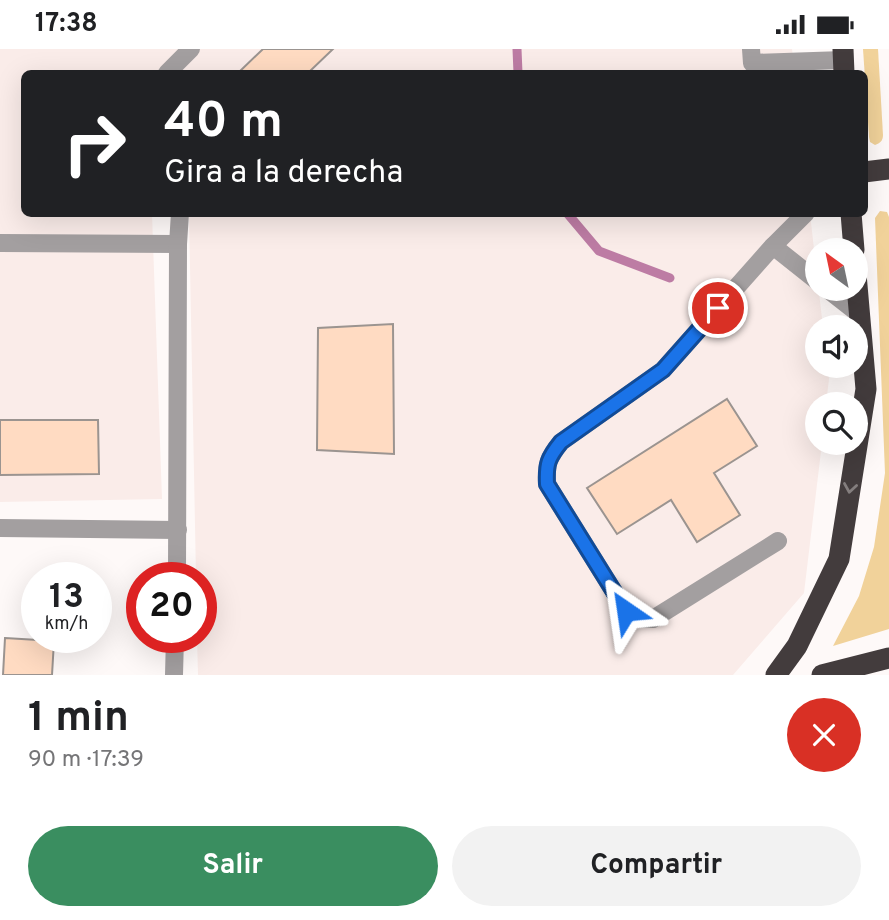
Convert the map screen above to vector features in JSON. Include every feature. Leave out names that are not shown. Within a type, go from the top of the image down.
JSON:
[{"type":"highway","points":[[868,172],[889,169]]},
{"type":"highway","points":[[850,217],[853,238]]},
{"type":"highway","points":[[776,675],[797,646],[839,559],[866,389],[858,301]]},
{"type":"highway","points":[[822,675],[889,658]]},
{"type":"street","points":[[170,70],[191,49]]},
{"type":"street","points":[[751,49],[751,63],[843,61]]},
{"type":"street","points":[[177,562],[180,217]]},
{"type":"street","points":[[778,541],[653,619],[637,618],[626,611],[547,484],[546,466],[551,454],[561,442],[663,370],[802,217]]},
{"type":"street","points":[[0,243],[178,244]]},
{"type":"street","points":[[773,246],[805,271]]},
{"type":"street","points":[[842,301],[859,314]]},
{"type":"street","points":[[0,528],[178,530]]},
{"type":"street","points":[[174,675],[175,653]]},
{"type":"shaded area","points":[[0,49],[792,49],[795,70],[21,70],[21,217],[152,217],[162,499],[0,502]]},
{"type":"shaded area","points":[[863,49],[878,49],[883,135],[881,141],[875,145],[870,142],[869,137],[868,70],[864,70]]},
{"type":"shaded area","points":[[880,211],[887,212],[889,217],[889,629],[833,646],[859,596],[874,547],[885,473],[875,218]]},
{"type":"shaded area","points":[[189,217],[810,217],[813,238],[805,238],[805,301],[820,301],[822,315],[805,315],[805,378],[829,379],[827,392],[805,392],[805,455],[821,455],[804,593],[733,675],[198,675],[197,653],[217,653],[217,562],[196,562]]},
{"type":"building","points":[[263,49],[333,49],[311,70],[241,70]]},
{"type":"building","points":[[393,324],[394,454],[317,450],[318,328]]},
{"type":"building","points":[[727,399],[757,446],[714,473],[740,515],[697,542],[671,500],[617,534],[587,488]]},
{"type":"building","points":[[0,420],[98,420],[99,474],[0,475]]},
{"type":"building","points":[[5,638],[21,639],[21,653],[53,653],[52,675],[3,675]]},
{"type":"waterway","points":[[517,49],[518,70]]},
{"type":"waterway","points":[[570,217],[599,251],[670,278]]},
{"type":"route","points":[[626,611],[547,484],[546,466],[551,454],[561,442],[663,370],[718,308]]}]
